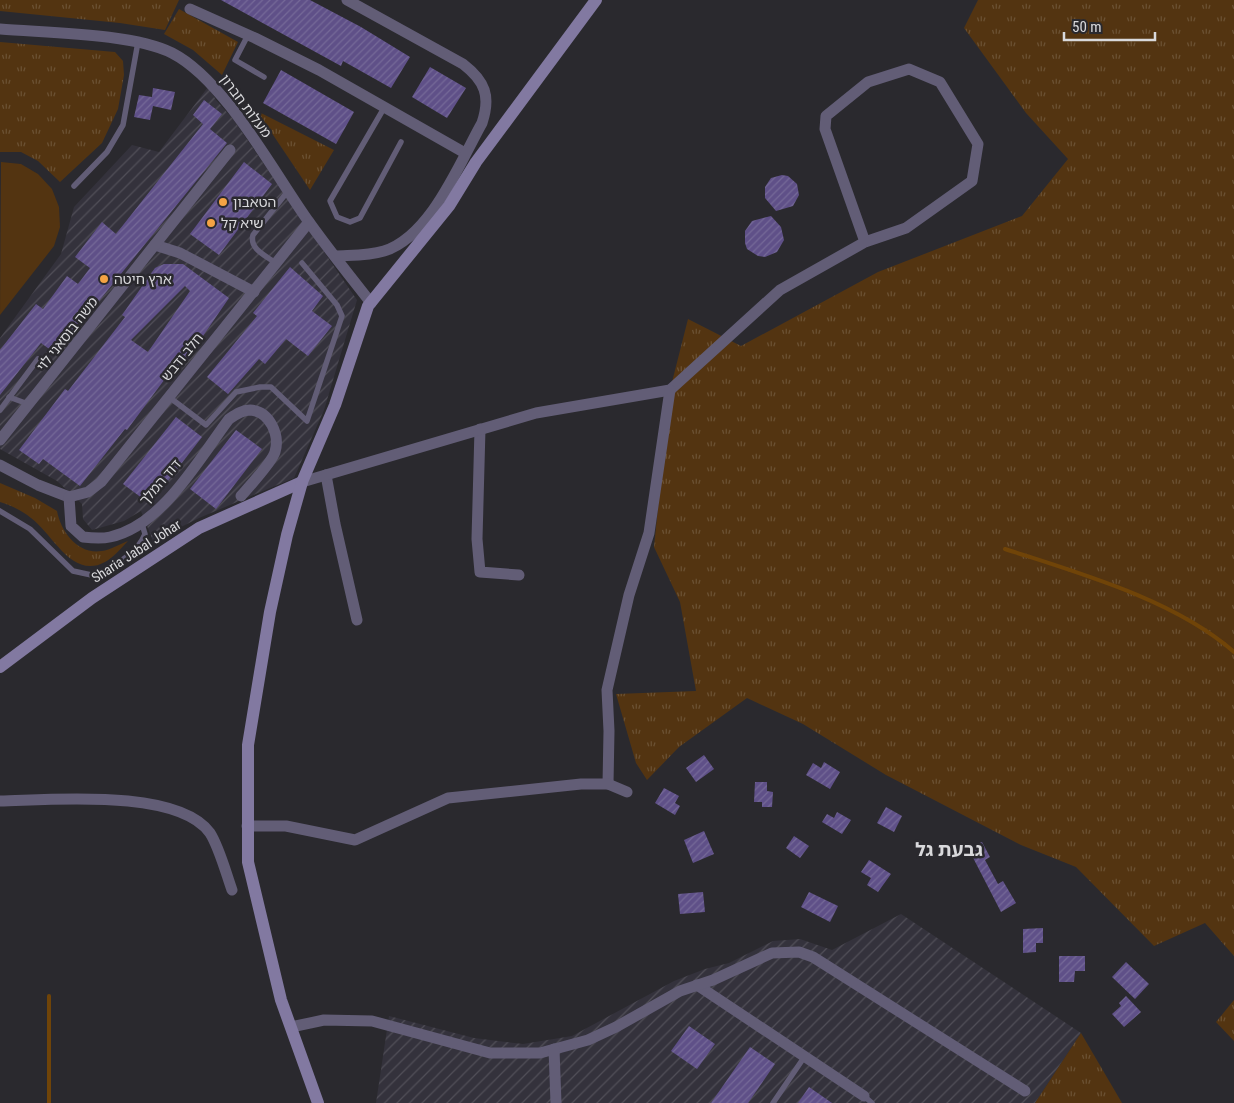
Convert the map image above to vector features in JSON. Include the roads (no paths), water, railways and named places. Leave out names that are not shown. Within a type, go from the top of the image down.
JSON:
[{"type":"street","points":[[335,256],[386,250],[414,234],[440,198],[482,123],[486,112],[486,95],[476,74],[463,64],[348,0]]},
{"type":"street","points":[[318,1103],[270,961],[248,862],[247,826],[248,745],[270,612],[302,482],[335,405],[370,303],[449,206],[476,162],[596,0]]},
{"type":"street","points":[[190,9],[319,70],[465,153]]},
{"type":"street","name":"מעלות חברון","points":[[0,28],[138,42],[172,53],[206,79],[231,108],[309,222],[370,303]]},
{"type":"street","points":[[302,482],[536,412],[670,390],[780,290],[865,242],[906,228],[972,181],[978,144],[940,82],[909,70],[868,82],[826,116],[825,129],[865,242]]},
{"type":"street","name":"משה בוסאני לוי","points":[[0,440],[30,405],[230,150]]},
{"type":"street","name":"חלב ודבש","points":[[70,497],[88,492],[101,482],[309,222]]},
{"type":"street","points":[[156,244],[180,253],[254,292]]},
{"type":"street","points":[[608,784],[610,731],[607,690],[629,595],[649,533],[670,390]]},
{"type":"street","name":"דוד המלך","points":[[70,497],[71,526],[82,537],[108,538],[142,524],[175,491],[228,419],[240,412],[251,410],[268,420],[275,430],[275,453],[242,496]]},
{"type":"street","points":[[480,429],[477,539],[480,572],[520,575]]},
{"type":"street","points":[[0,465],[38,485],[70,497]]},
{"type":"street","points":[[326,474],[334,524],[357,620]]},
{"type":"street","name":"Sharia Jabal Johar","points":[[0,668],[92,598],[199,528],[302,482]]},
{"type":"street","points":[[247,826],[286,826],[355,840],[448,798],[581,784],[608,784],[626,792]]},
{"type":"street","points":[[0,801],[78,799],[143,801],[195,818],[210,833],[232,890]]},
{"type":"street","points":[[291,1027],[324,1020],[372,1021],[490,1053],[532,1053],[554,1049],[595,1037],[697,985],[713,980],[772,953],[799,952],[813,957],[1025,1091]]},
{"type":"street","points":[[697,985],[805,1056],[866,1101]]},
{"type":"street","points":[[554,1049],[556,1103]]},
{"type":"lane","points":[[248,35],[235,60],[264,77]]},
{"type":"lane","points":[[74,186],[106,152],[123,125],[138,42]]},
{"type":"lane","points":[[384,108],[330,201],[337,217],[350,222],[360,218],[401,142]]},
{"type":"lane","points":[[276,263],[254,247],[251,241],[253,235],[288,191]]},
{"type":"lane","points":[[169,397],[206,425],[236,392],[260,387],[271,387],[307,421],[342,316],[337,305],[302,263]]},
{"type":"lane","points":[[0,410],[38,359]]},
{"type":"lane","points":[[9,397],[30,405]]},
{"type":"lane","points":[[0,511],[30,530],[73,571],[96,576],[115,565],[141,545],[145,534],[142,524]]},
{"type":"lane","points":[[773,1103],[805,1056]]},
{"type":"waterway","points":[[1005,549],[1094,578],[1155,603],[1184,617],[1234,652]]},
{"type":"waterway","points":[[49,996],[49,1103]]},
{"type":"place","name":"הטאבון","points":[[223,202]]},
{"type":"place","name":"שיא קל","points":[[211,223]]},
{"type":"place","name":"ארץ חיטה","points":[[104,279]]},
{"type":"district","name":"גבעת גל","points":[[949,849]]}]
